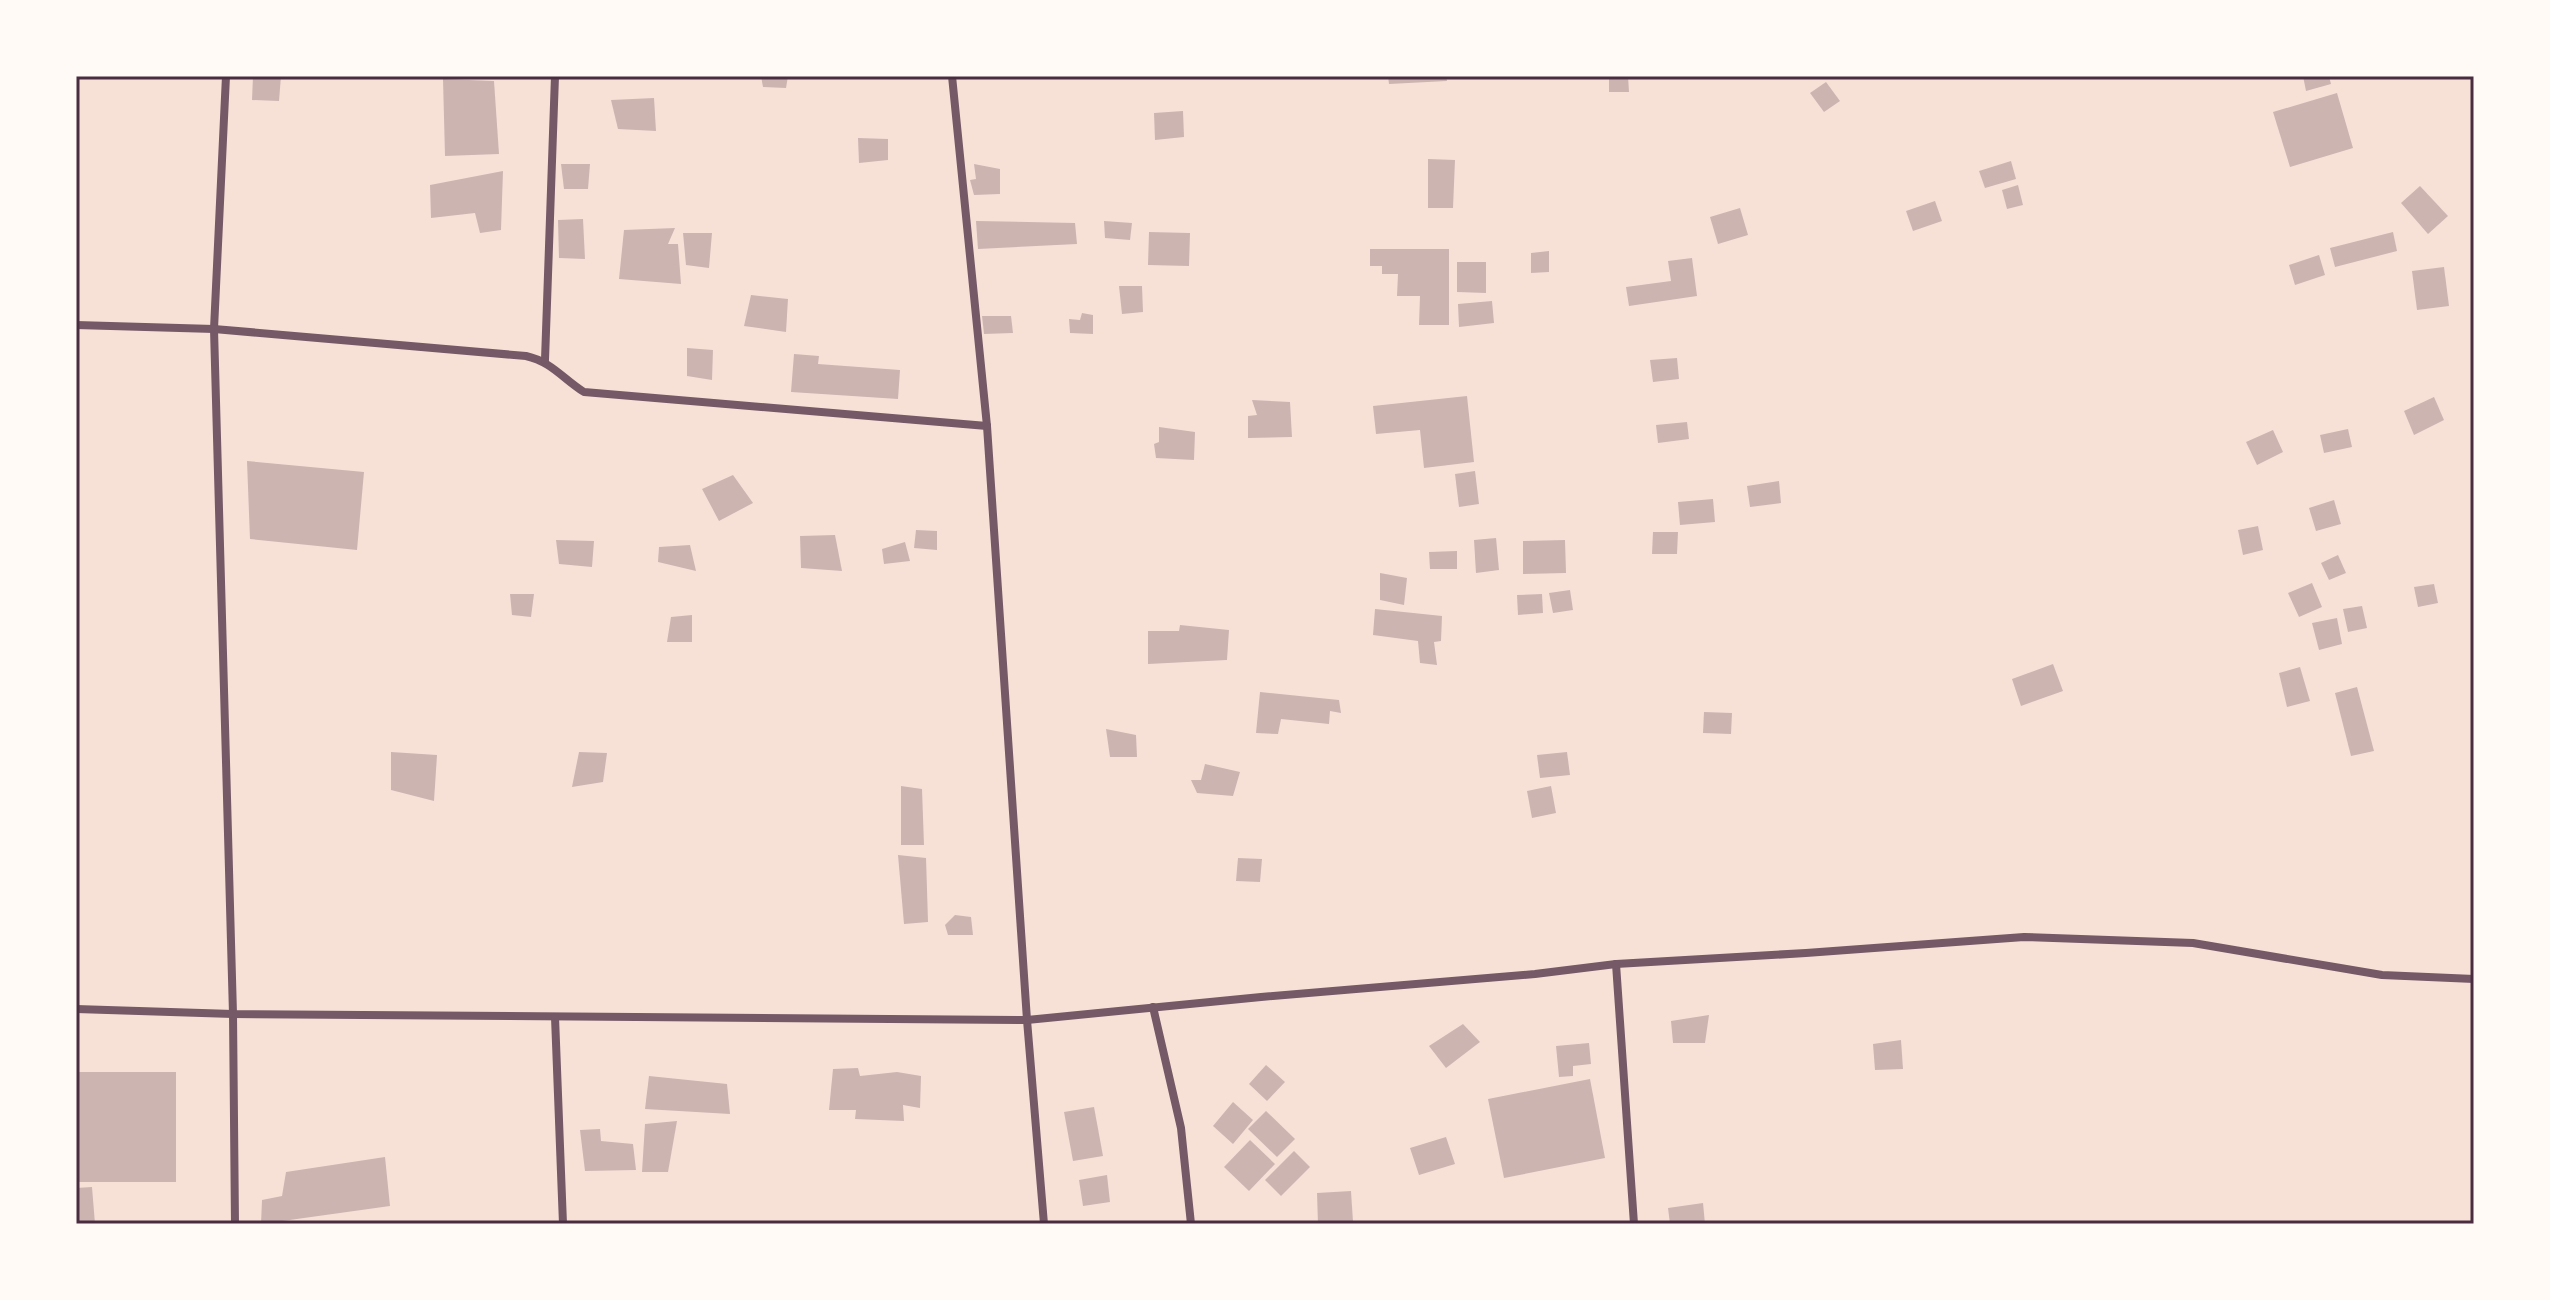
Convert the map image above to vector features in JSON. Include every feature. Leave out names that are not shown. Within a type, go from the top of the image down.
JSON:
[{"type":"street","points":[[226,76],[214,329],[233,1014],[235,1224]]},
{"type":"street","points":[[545,360],[555,76]]},
{"type":"street","points":[[952,76],[987,426],[1027,1020],[1044,1224]]},
{"type":"street","points":[[76,325],[214,329],[526,356],[545,360],[584,392],[987,426]]},
{"type":"street","points":[[76,1009],[233,1014],[1027,1020],[1616,964],[2024,937],[2193,943],[2382,975],[2474,979]]},
{"type":"street","points":[[1616,964],[1634,1224]]},
{"type":"street","points":[[1153,1007],[1181,1128],[1191,1224]]},
{"type":"street","points":[[555,1017],[563,1224]]},
{"type":"building","points":[[253,76],[281,76],[279,101],[252,100]]},
{"type":"building","points":[[761,76],[788,76],[786,88],[763,87]]},
{"type":"building","points":[[1388,76],[1446,76],[1447,81],[1389,84]]},
{"type":"building","points":[[1609,76],[1628,76],[1629,92],[1609,92]]},
{"type":"building","points":[[2303,76],[2329,76],[2331,84],[2306,91]]},
{"type":"building","points":[[443,79],[494,81],[499,154],[445,156]]},
{"type":"building","points":[[1826,82],[1840,101],[1824,112],[1810,93]]},
{"type":"building","points":[[2337,93],[2353,148],[2290,167],[2273,112]]},
{"type":"building","points":[[654,98],[656,131],[618,129],[611,100]]},
{"type":"building","points":[[1183,111],[1184,137],[1155,140],[1154,113]]},
{"type":"building","points":[[858,138],[888,139],[888,160],[859,163]]},
{"type":"building","points":[[1428,159],[1455,160],[1453,208],[1428,208]]},
{"type":"building","points":[[2011,161],[2016,179],[1985,188],[1979,171]]},
{"type":"building","points":[[561,164],[590,164],[588,189],[564,189]]},
{"type":"building","points":[[974,164],[1000,169],[1000,194],[974,195],[970,180],[976,179]]},
{"type":"building","points":[[503,171],[501,230],[480,233],[475,213],[431,218],[430,185]]},
{"type":"building","points":[[2018,185],[2023,205],[2007,209],[2002,190]]},
{"type":"building","points":[[2420,186],[2448,216],[2428,234],[2401,203]]},
{"type":"building","points":[[1935,201],[1942,221],[1913,231],[1906,211]]},
{"type":"building","points":[[1740,208],[1748,235],[1718,244],[1710,217]]},
{"type":"building","points":[[583,219],[585,259],[559,258],[558,220]]},
{"type":"building","points":[[976,221],[1075,223],[1077,244],[978,249]]},
{"type":"building","points":[[1104,221],[1132,223],[1130,240],[1105,238]]},
{"type":"building","points":[[675,228],[668,244],[678,244],[681,284],[619,279],[624,230]]},
{"type":"building","points":[[1149,232],[1190,233],[1189,266],[1148,265]]},
{"type":"building","points":[[2393,232],[2397,251],[2335,267],[2330,248]]},
{"type":"building","points":[[683,233],[712,233],[709,268],[686,265]]},
{"type":"building","points":[[1370,249],[1449,249],[1449,325],[1419,325],[1420,296],[1397,296],[1398,274],[1382,274],[1382,266],[1370,266]]},
{"type":"building","points":[[1549,251],[1549,272],[1531,273],[1531,253]]},
{"type":"building","points":[[2319,255],[2325,275],[2295,285],[2289,265]]},
{"type":"building","points":[[1692,258],[1697,296],[1629,306],[1626,287],[1671,281],[1668,261]]},
{"type":"building","points":[[1457,262],[1486,262],[1486,293],[1457,292]]},
{"type":"building","points":[[2444,267],[2449,306],[2417,310],[2412,271]]},
{"type":"building","points":[[1119,286],[1142,286],[1143,312],[1122,314]]},
{"type":"building","points":[[751,295],[788,299],[786,332],[744,326]]},
{"type":"building","points":[[1492,301],[1494,323],[1459,327],[1458,304]]},
{"type":"building","points":[[1082,313],[1093,315],[1093,334],[1070,333],[1069,319],[1080,320]]},
{"type":"building","points":[[982,316],[1011,316],[1013,333],[984,334]]},
{"type":"building","points":[[687,348],[713,350],[712,380],[687,376]]},
{"type":"building","points":[[794,354],[819,356],[818,364],[900,370],[898,399],[791,392]]},
{"type":"building","points":[[1677,358],[1679,379],[1653,382],[1650,360]]},
{"type":"building","points":[[1467,396],[1474,462],[1424,468],[1420,430],[1376,434],[1373,406]]},
{"type":"building","points":[[2434,397],[2444,420],[2414,435],[2404,411]]},
{"type":"building","points":[[1252,400],[1290,402],[1292,437],[1248,438],[1248,416],[1257,415]]},
{"type":"building","points":[[1687,422],[1689,439],[1658,443],[1656,425]]},
{"type":"building","points":[[1159,427],[1195,432],[1194,460],[1156,458],[1154,444],[1159,442]]},
{"type":"building","points":[[2348,429],[2352,447],[2324,453],[2320,435]]},
{"type":"building","points":[[2273,430],[2283,452],[2257,465],[2246,442]]},
{"type":"building","points":[[247,461],[364,472],[357,550],[250,539]]},
{"type":"building","points":[[1475,471],[1479,504],[1459,507],[1455,474]]},
{"type":"building","points":[[733,475],[753,503],[719,521],[702,489]]},
{"type":"building","points":[[1779,481],[1781,503],[1750,507],[1747,486]]},
{"type":"building","points":[[1713,499],[1715,522],[1680,525],[1678,502]]},
{"type":"building","points":[[2334,500],[2341,524],[2316,531],[2309,508]]},
{"type":"building","points":[[2258,526],[2263,550],[2243,555],[2238,530]]},
{"type":"building","points":[[916,530],[937,531],[937,550],[914,548]]},
{"type":"building","points":[[1653,532],[1678,532],[1677,554],[1652,554]]},
{"type":"building","points":[[835,535],[842,571],[801,568],[800,536]]},
{"type":"building","points":[[1496,538],[1499,570],[1476,573],[1474,540]]},
{"type":"building","points":[[556,540],[594,541],[592,567],[559,564]]},
{"type":"building","points":[[1565,540],[1566,573],[1523,574],[1523,541]]},
{"type":"building","points":[[905,542],[910,561],[884,564],[882,549]]},
{"type":"building","points":[[690,545],[696,571],[658,562],[659,547]]},
{"type":"building","points":[[1457,551],[1457,569],[1430,569],[1429,552]]},
{"type":"building","points":[[2338,555],[2346,573],[2329,580],[2321,563]]},
{"type":"building","points":[[1380,573],[1407,578],[1404,605],[1380,600]]},
{"type":"building","points":[[2312,583],[2322,607],[2299,617],[2288,593]]},
{"type":"building","points":[[2434,584],[2438,603],[2418,607],[2414,587]]},
{"type":"building","points":[[1570,590],[1573,610],[1553,613],[1549,593]]},
{"type":"building","points":[[510,594],[534,594],[531,617],[512,615]]},
{"type":"building","points":[[1542,594],[1543,613],[1518,615],[1517,595]]},
{"type":"building","points":[[2362,606],[2367,628],[2348,632],[2343,609]]},
{"type":"building","points":[[1375,609],[1442,616],[1441,641],[1434,642],[1437,665],[1420,663],[1418,641],[1373,635]]},
{"type":"building","points":[[692,615],[692,642],[667,642],[671,617]]},
{"type":"building","points":[[2337,618],[2342,644],[2319,650],[2312,623]]},
{"type":"building","points":[[1180,625],[1229,630],[1227,660],[1148,664],[1148,631],[1179,631]]},
{"type":"building","points":[[2053,664],[2063,691],[2021,706],[2012,679]]},
{"type":"building","points":[[2300,667],[2310,701],[2287,707],[2279,673]]},
{"type":"building","points":[[2357,687],[2374,751],[2351,756],[2335,693]]},
{"type":"building","points":[[1260,692],[1339,700],[1341,713],[1330,711],[1329,724],[1281,719],[1278,734],[1256,733]]},
{"type":"building","points":[[1704,712],[1732,713],[1731,734],[1703,733]]},
{"type":"building","points":[[1106,729],[1136,735],[1137,757],[1110,757]]},
{"type":"building","points":[[391,752],[437,755],[434,801],[391,790]]},
{"type":"building","points":[[579,752],[607,753],[603,782],[572,787]]},
{"type":"building","points":[[1567,752],[1570,775],[1540,778],[1537,755]]},
{"type":"building","points":[[1205,764],[1240,772],[1233,796],[1197,793],[1191,780],[1201,780]]},
{"type":"building","points":[[901,786],[922,789],[924,845],[901,845]]},
{"type":"building","points":[[1551,786],[1556,813],[1532,818],[1527,791]]},
{"type":"building","points":[[898,855],[926,858],[928,922],[904,924]]},
{"type":"building","points":[[1238,858],[1262,859],[1260,882],[1236,881]]},
{"type":"building","points":[[955,915],[971,917],[973,935],[948,935],[945,925]]},
{"type":"building","points":[[1709,1015],[1705,1043],[1673,1043],[1671,1021]]},
{"type":"building","points":[[1463,1024],[1480,1042],[1446,1068],[1429,1046]]},
{"type":"building","points":[[1901,1040],[1903,1069],[1875,1070],[1873,1044]]},
{"type":"building","points":[[1589,1043],[1591,1064],[1573,1066],[1573,1076],[1559,1077],[1556,1046]]},
{"type":"building","points":[[1266,1065],[1285,1082],[1267,1101],[1249,1084]]},
{"type":"building","points":[[858,1068],[860,1076],[897,1072],[921,1076],[920,1108],[903,1105],[904,1121],[855,1119],[856,1110],[829,1110],[833,1069]]},
{"type":"building","points":[[76,1072],[176,1072],[176,1182],[76,1182]]},
{"type":"building","points":[[649,1076],[727,1084],[730,1114],[645,1109]]},
{"type":"building","points":[[1590,1079],[1605,1158],[1504,1178],[1488,1099]]},
{"type":"building","points":[[1233,1102],[1253,1120],[1233,1144],[1213,1126]]},
{"type":"building","points":[[1094,1107],[1103,1156],[1073,1161],[1064,1112]]},
{"type":"building","points":[[1266,1111],[1295,1139],[1277,1157],[1248,1129]]},
{"type":"building","points":[[677,1121],[668,1172],[642,1172],[645,1124]]},
{"type":"building","points":[[600,1129],[601,1141],[633,1144],[636,1170],[585,1171],[580,1130]]},
{"type":"building","points":[[1446,1137],[1455,1164],[1419,1175],[1410,1148]]},
{"type":"building","points":[[1250,1140],[1275,1164],[1249,1191],[1224,1167]]},
{"type":"building","points":[[1294,1151],[1310,1167],[1281,1196],[1265,1180]]},
{"type":"building","points":[[385,1157],[390,1206],[261,1224],[262,1200],[282,1196],[286,1172]]},
{"type":"building","points":[[1107,1175],[1110,1202],[1083,1206],[1079,1180]]},
{"type":"building","points":[[92,1187],[95,1224],[76,1224],[76,1188]]},
{"type":"building","points":[[1351,1191],[1353,1222],[1318,1224],[1317,1193]]},
{"type":"building","points":[[1703,1203],[1705,1224],[1670,1224],[1668,1208]]}]
